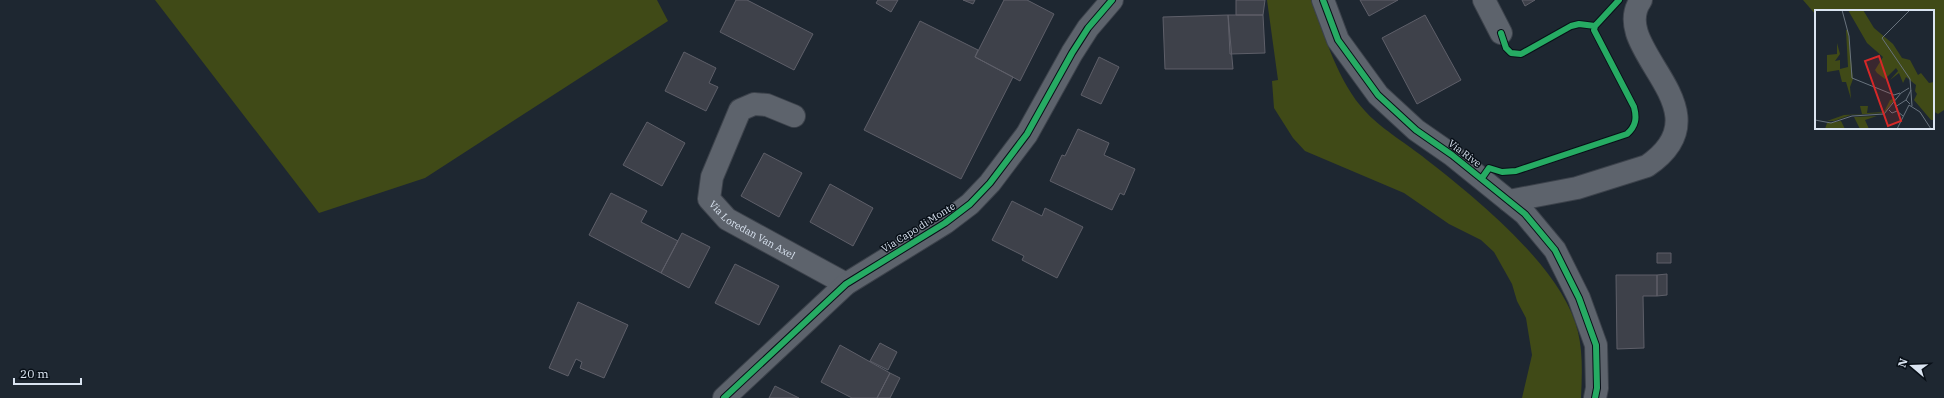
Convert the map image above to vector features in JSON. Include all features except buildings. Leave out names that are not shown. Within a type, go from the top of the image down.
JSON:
[{"type":"street","name":"Via Rive","points":[[1323,0],[1338,40],[1378,95],[1416,130],[1452,155],[1509,201],[1540,229],[1556,250],[1579,298],[1596,345],[1597,388],[1595,398]]},
{"type":"street","points":[[1484,0],[1501,33]]},
{"type":"street","points":[[1509,201],[1577,188],[1647,166],[1654,162],[1671,142],[1676,123],[1675,105],[1673,98],[1637,34],[1635,18],[1641,0]]},
{"type":"street","name":"Via Capo di Monte","points":[[724,398],[846,284],[945,223],[970,204],[990,183],[1027,134],[1072,53],[1106,2]]},
{"type":"street","name":"Via Loredan Van Axel","points":[[794,116],[767,105],[754,104],[740,110],[712,177],[709,199],[727,219],[846,284]]},
{"type":"green space","points":[[155,0],[657,0],[668,21],[425,178],[319,213]]},
{"type":"green space","points":[[1267,0],[1311,0],[1340,73],[1347,86],[1370,117],[1466,191],[1514,235],[1535,258],[1554,283],[1569,307],[1578,332],[1580,340],[1582,373],[1581,398],[1522,398],[1532,355],[1526,318],[1517,301],[1512,284],[1494,252],[1481,240],[1449,224],[1404,193],[1305,151],[1293,138],[1274,108],[1272,81],[1278,80]]},
{"type":"green space","points":[[1803,0],[1944,0],[1944,110],[1938,114],[1934,112],[1934,10],[1815,10],[1815,14]]},
{"type":"cycle path","points":[[724,398],[846,284],[945,223],[970,204],[990,183],[1027,134],[1072,53],[1088,28],[1112,0]]},
{"type":"cycle path","points":[[1323,0],[1338,40],[1378,95],[1416,130],[1452,155],[1525,214],[1555,250],[1579,298],[1596,345],[1597,388],[1595,398]]},
{"type":"cycle path","points":[[1482,178],[1489,168],[1502,172],[1516,171],[1627,134],[1630,131],[1635,122],[1634,107],[1594,30],[1595,26],[1619,0]]},
{"type":"cycle path","points":[[1501,33],[1506,48],[1511,53],[1521,54],[1571,26],[1579,24],[1595,26]]}]
